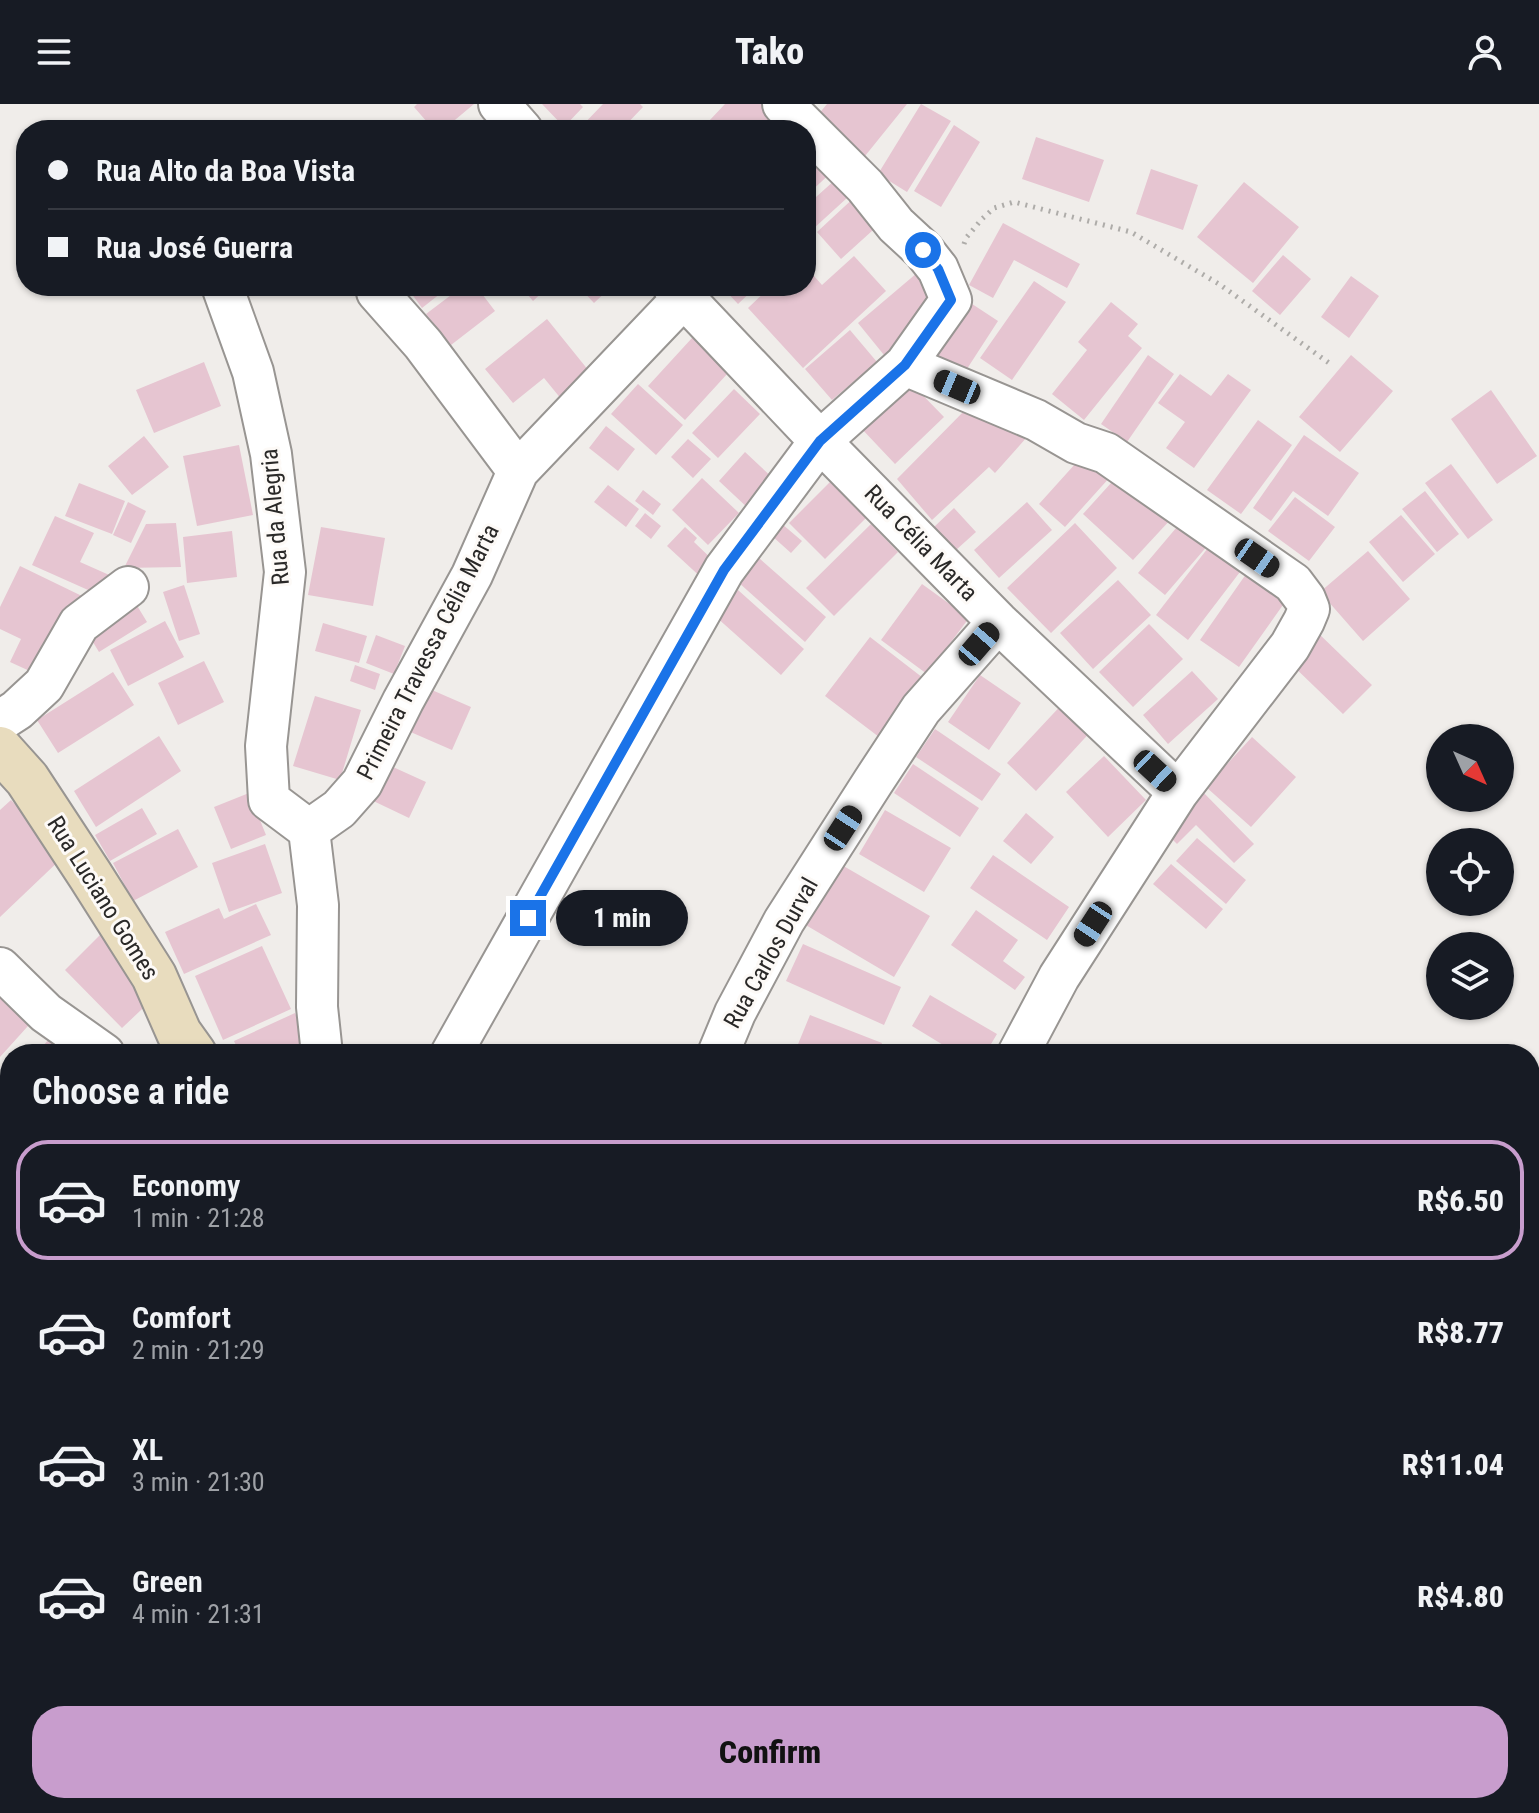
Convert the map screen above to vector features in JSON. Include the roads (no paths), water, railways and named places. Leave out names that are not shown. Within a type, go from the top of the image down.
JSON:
[{"type":"street","points":[[499,104],[513,120]]},
{"type":"street","points":[[783,104],[799,120]]},
{"type":"street","points":[[457,1044],[724,570],[820,441],[905,365],[951,300],[938,269],[923,250],[896,225],[865,186],[816,137]]},
{"type":"street","name":"Rua da Alegria","points":[[226,296],[253,372],[271,454],[285,572],[266,746],[269,800],[309,830]]},
{"type":"street","points":[[381,296],[423,344],[518,471]]},
{"type":"street","name":"Primeira Travessa Célia Marta","points":[[309,830],[339,809],[362,783],[472,575],[518,471],[675,296]]},
{"type":"street","name":"Rua Célia Marta","points":[[683,296],[998,622],[1178,792]]},
{"type":"street","points":[[905,365],[1036,420],[1076,443],[1106,453],[1293,583],[1309,609],[1290,646],[1178,792],[1059,977],[1023,1044]]},
{"type":"street","points":[[0,721],[44,685],[79,624],[128,587]]},
{"type":"street","name":"Rua Carlos Durval","points":[[722,1044],[735,1013],[784,921],[873,782],[921,709],[998,622]]},
{"type":"street","name":"Rua Luciano Gomes","points":[[0,749],[27,779],[154,976],[187,1044]]},
{"type":"street","points":[[309,830],[318,905],[317,1007],[321,1044]]},
{"type":"street","points":[[0,968],[46,1013],[90,1044]]}]
